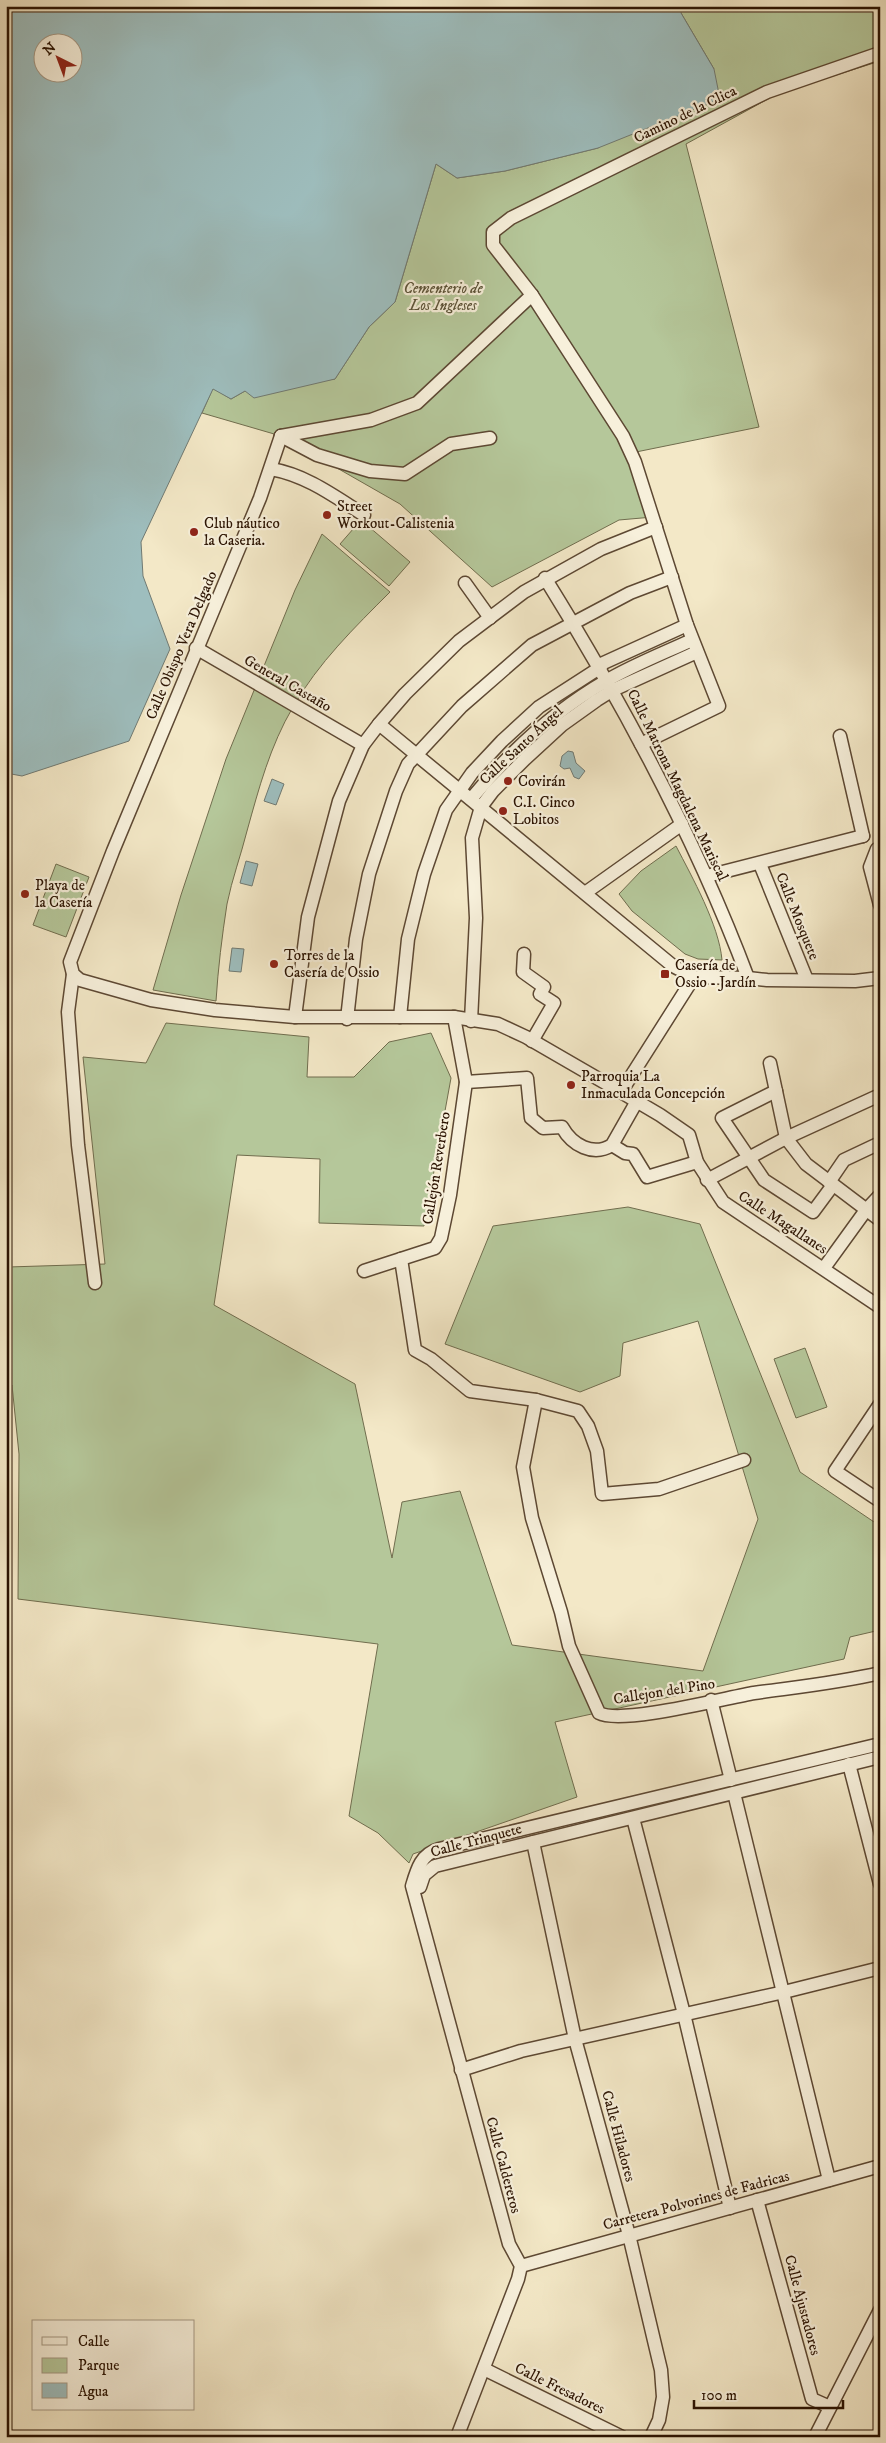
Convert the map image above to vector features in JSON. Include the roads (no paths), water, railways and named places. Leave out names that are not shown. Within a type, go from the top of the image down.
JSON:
[{"type":"street","name":"Camino de la Clica","points":[[532,296],[493,246],[493,232],[511,218],[767,92],[880,53]]},
{"type":"street","points":[[281,436],[371,420],[417,403],[532,296],[624,436],[635,462],[687,625],[719,706],[642,744]]},
{"type":"street","points":[[281,436],[317,455],[370,471],[405,474],[451,444],[490,438]]},
{"type":"street","name":"Calle Obispo Vera Delgado","points":[[95,1283],[78,1145],[68,1012],[73,974],[70,962],[196,648],[271,469],[281,436]]},
{"type":"street","points":[[271,469],[291,473],[310,482],[364,515]]},
{"type":"street","points":[[296,1018],[308,916],[320,866],[339,800],[363,746],[379,724],[432,666],[490,618],[545,578],[602,549],[656,527]]},
{"type":"street","points":[[347,1019],[356,939],[369,874],[396,791],[408,764],[462,706],[532,645],[574,625],[630,593],[672,577]]},
{"type":"street","name":"Calle Matrona Magdalena Mariscal","points":[[545,578],[600,666],[642,744],[707,876],[748,978]]},
{"type":"street","points":[[465,583],[490,618]]},
{"type":"street","name":"Calle Santo Ángel","points":[[400,1017],[408,940],[424,874],[446,810],[459,789],[502,741],[539,707],[600,666],[687,625]]},
{"type":"street","name":"Calle Santo Ángel","points":[[471,1020],[476,918],[472,838],[476,803],[514,752],[549,719],[610,685],[695,646]]},
{"type":"street","name":"General Castaño","points":[[196,648],[363,746]]},
{"type":"street","points":[[379,724],[673,966],[694,977],[855,981],[880,978]]},
{"type":"street","points":[[840,736],[863,836],[878,851],[870,867],[880,905]]},
{"type":"street","points":[[585,893],[682,824]]},
{"type":"street","points":[[707,876],[760,864],[863,836]]},
{"type":"street","name":"Calle Mosquete","points":[[760,864],[807,980]]},
{"type":"street","points":[[524,954],[523,972],[544,987],[540,994],[554,1003],[532,1041]]},
{"type":"street","points":[[73,974],[80,980],[151,1000],[216,1010],[296,1018],[400,1017]]},
{"type":"street","points":[[621,1092],[694,977]]},
{"type":"street","name":"Calle Magallanes","points":[[400,1017],[454,1017],[498,1024],[532,1041],[637,1101],[689,1135],[697,1162],[723,1202],[880,1306]]},
{"type":"street","name":"Callejón Reverbero","points":[[364,1271],[435,1248],[441,1238],[450,1195],[466,1082],[454,1017]]},
{"type":"street","points":[[770,1063],[786,1138],[806,1164],[880,1220]]},
{"type":"street","points":[[466,1082],[526,1078],[531,1118],[544,1128],[562,1127],[568,1138],[592,1151],[606,1148],[612,1144],[637,1101]]},
{"type":"street","points":[[776,1091],[722,1118],[764,1180],[813,1212],[844,1160],[880,1143]]},
{"type":"street","points":[[708,1180],[786,1138],[880,1095]]},
{"type":"street","points":[[612,1144],[625,1153],[634,1154],[647,1177],[697,1162]]},
{"type":"street","points":[[824,1268],[866,1210],[880,1196]]},
{"type":"street","points":[[401,1259],[415,1350],[431,1358],[470,1391],[536,1400],[578,1411],[588,1426],[597,1451],[602,1494],[659,1490],[744,1460]]},
{"type":"street","name":"Callejon del Pino","points":[[536,1400],[523,1467],[532,1518],[561,1612],[569,1646],[596,1709],[604,1715],[617,1716],[654,1712],[711,1700],[843,1682],[880,1673]]},
{"type":"street","points":[[879,1500],[835,1472],[880,1404]]},
{"type":"street","points":[[711,1700],[731,1780]]},
{"type":"street","name":"Calle Trinquete","points":[[416,1894],[412,1886],[416,1872],[421,1861],[433,1851],[880,1744]]},
{"type":"street","name":"Calle Trinquete","points":[[416,1894],[424,1875],[435,1866],[880,1757]]},
{"type":"street","points":[[849,1764],[880,1884]]},
{"type":"street","points":[[734,1793],[829,2180]]},
{"type":"street","points":[[633,1818],[684,2014],[730,2208]]},
{"type":"street","name":"Calle Hiladores","points":[[532,1842],[575,2039],[629,2235],[661,2370],[663,2397],[659,2420],[651,2437]]},
{"type":"street","name":"Calle Caldereros","points":[[416,1894],[461,2070],[510,2246],[521,2266]]},
{"type":"street","points":[[461,2070],[521,2051],[784,1992],[880,1968]]},
{"type":"street","name":"Carretera Polvorines de Fadricas","points":[[521,2266],[880,2166]]},
{"type":"street","name":"Calle Ajustadores","points":[[757,2200],[812,2399],[830,2406]]},
{"type":"street","points":[[457,2437],[521,2266]]},
{"type":"street","points":[[815,2437],[880,2310]]},
{"type":"street","name":"Calle Fresadores","points":[[484,2368],[622,2437]]},
{"type":"water","points":[[6,6],[681,6],[681,13],[714,69],[720,99],[598,148],[505,171],[457,178],[436,164],[395,302],[369,327],[335,379],[254,398],[245,391],[231,399],[213,389],[141,542],[143,576],[170,649],[129,741],[22,776],[6,773]]},
{"type":"water","points":[[568,751],[573,752],[576,763],[585,771],[579,779],[574,777],[570,768],[564,769],[560,766],[562,756]]},
{"type":"water","points":[[272,779],[284,784],[276,805],[264,801]]},
{"type":"water","points":[[246,861],[258,864],[252,886],[240,883]]},
{"type":"water","points":[[232,948],[244,949],[241,972],[229,971]]},
{"type":"place","name":"Street Workout-Calistenia","points":[[327,515]]},
{"type":"place","name":"Club náutico la Caseria.","points":[[194,532]]},
{"type":"place","name":"Covirán","points":[[508,781]]},
{"type":"place","name":"C.I. Cinco Lobitos","points":[[503,811]]},
{"type":"place","name":"Playa de la Casería","points":[[25,894]]},
{"type":"place","name":"Torres de la Casería de Ossio","points":[[274,964]]},
{"type":"place","name":"Casería de Ossio - Jardín","points":[[665,974]]},
{"type":"place","name":"Parroquia La Inmaculada Concepción","points":[[571,1085]]},
{"type":"park label","name":"Cementerio de Los Ingleses","points":[[443,296]]}]
